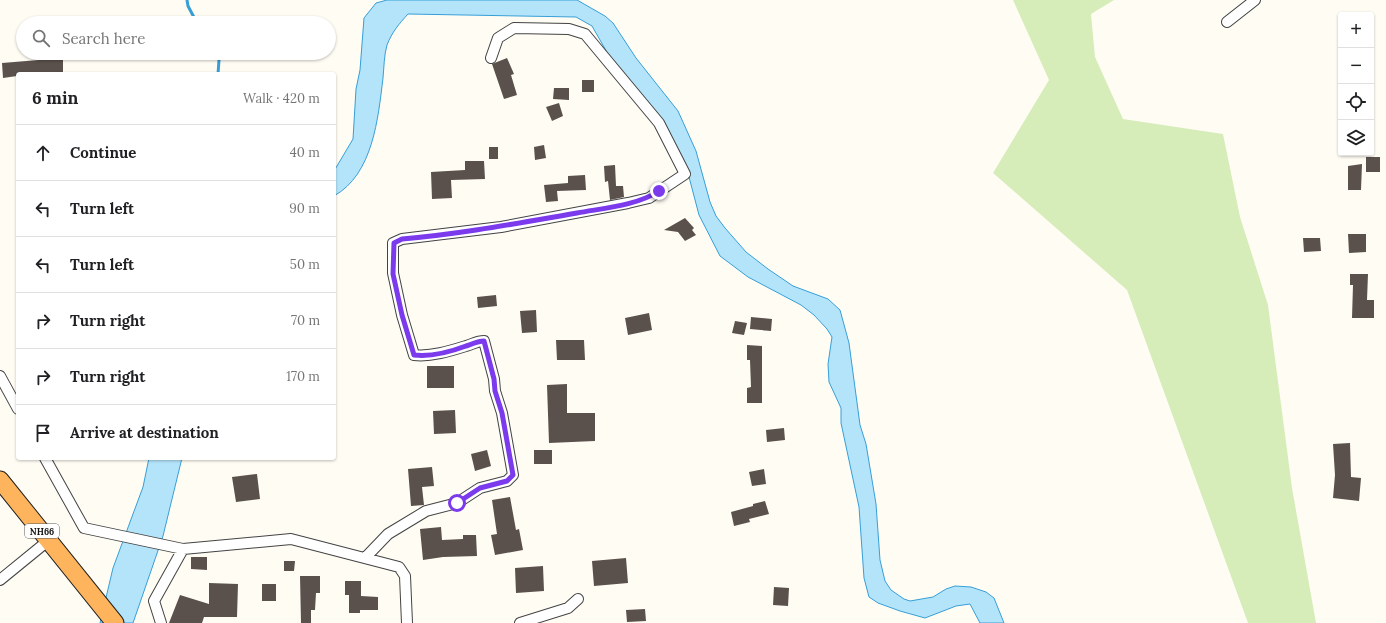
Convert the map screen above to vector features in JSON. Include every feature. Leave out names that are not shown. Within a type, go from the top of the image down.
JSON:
[{"type":"highway","name":"NH66","points":[[0,480],[115,623]]},
{"type":"street","points":[[1227,22],[1255,0]]},
{"type":"street","points":[[365,558],[388,534],[426,511],[457,503],[480,488],[507,481],[513,475],[502,413],[495,391],[494,379],[484,341],[478,341],[446,352],[424,356],[414,355],[402,315],[393,274],[394,243],[402,239],[501,227],[628,203],[649,198],[685,174],[659,123],[585,34],[569,29],[514,28],[498,38],[491,58]]},
{"type":"street","points":[[0,376],[16,405]]},
{"type":"street","points":[[46,460],[84,528],[183,549],[291,539],[399,567],[405,576],[407,623]]},
{"type":"street","points":[[0,580],[49,540]]},
{"type":"street","points":[[161,623],[154,600],[183,549]]},
{"type":"street","points":[[520,623],[568,608],[578,599]]},
{"type":"green space","points":[[1013,0],[1114,0],[1091,14],[1095,57],[1123,119],[1223,134],[1240,217],[1268,305],[1292,488],[1316,623],[1248,623],[1127,290],[993,173],[1049,80]]},
{"type":"water","points":[[387,0],[577,0],[605,16],[613,23],[636,58],[678,111],[696,151],[710,202],[716,216],[725,228],[746,252],[768,269],[793,286],[828,299],[840,310],[849,343],[860,425],[866,444],[876,504],[880,560],[885,581],[891,590],[904,599],[910,601],[933,597],[946,589],[955,586],[971,587],[986,592],[994,598],[1004,623],[980,623],[970,604],[956,606],[925,618],[878,603],[869,597],[864,578],[859,507],[841,423],[841,408],[829,382],[828,364],[832,337],[814,315],[801,305],[748,277],[720,256],[699,215],[689,177],[608,54],[592,26],[576,17],[408,14],[396,28],[387,45],[376,128],[365,160],[357,174],[347,186],[336,194],[336,168],[353,139],[356,89],[360,70],[364,18],[376,3]]},
{"type":"water","points":[[149,460],[182,460],[163,536],[133,623],[100,623],[113,568],[143,487]]},
{"type":"building","points":[[507,58],[514,74],[511,75],[517,95],[504,99],[492,64]]},
{"type":"building","points":[[63,60],[63,72],[16,72],[16,76],[3,78],[2,63]]},
{"type":"building","points":[[582,80],[594,80],[594,92],[582,92]]},
{"type":"building","points":[[554,88],[569,88],[569,100],[553,99]]},
{"type":"building","points":[[559,103],[563,116],[552,121],[546,107]]},
{"type":"building","points":[[544,145],[546,158],[535,160],[534,147]]},
{"type":"building","points":[[489,147],[498,147],[498,159],[489,159]]},
{"type":"building","points":[[1366,157],[1380,157],[1380,172],[1366,172]]},
{"type":"building","points":[[465,161],[484,161],[485,179],[451,180],[452,198],[432,199],[431,172],[465,170]]},
{"type":"building","points":[[1362,164],[1361,190],[1348,190],[1348,166]]},
{"type":"building","points":[[615,165],[616,186],[623,186],[624,197],[610,200],[608,181],[605,182],[604,166]]},
{"type":"building","points":[[585,175],[586,190],[557,191],[558,201],[546,202],[544,185],[568,183],[568,176]]},
{"type":"building","points":[[685,218],[694,228],[692,230],[696,235],[685,241],[678,232],[664,230]]},
{"type":"building","points":[[1348,234],[1366,234],[1366,252],[1349,253]]},
{"type":"building","points":[[1303,238],[1320,238],[1321,251],[1304,252]]},
{"type":"building","points":[[1350,274],[1368,274],[1367,300],[1374,300],[1374,318],[1352,318],[1353,285],[1350,285]]},
{"type":"building","points":[[496,295],[497,306],[478,308],[477,297]]},
{"type":"building","points":[[536,310],[537,332],[522,333],[520,311]]},
{"type":"building","points":[[649,313],[652,330],[628,335],[625,318]]},
{"type":"building","points":[[751,317],[772,319],[771,331],[750,329]]},
{"type":"building","points":[[735,321],[747,323],[744,335],[732,333]]},
{"type":"building","points":[[556,340],[584,340],[585,360],[557,360]]},
{"type":"building","points":[[747,345],[762,346],[762,403],[747,403],[747,388],[751,387],[750,360],[747,360]]},
{"type":"building","points":[[427,366],[454,366],[454,388],[427,388]]},
{"type":"building","points":[[567,384],[567,413],[595,413],[595,441],[549,443],[547,385]]},
{"type":"building","points":[[455,410],[456,433],[434,434],[433,411]]},
{"type":"building","points":[[784,428],[785,440],[767,442],[766,430]]},
{"type":"building","points":[[1350,443],[1351,477],[1361,478],[1359,501],[1333,498],[1335,475],[1333,444]]},
{"type":"building","points":[[487,450],[491,466],[475,471],[471,454]]},
{"type":"building","points":[[534,450],[552,450],[552,464],[534,464]]},
{"type":"building","points":[[432,467],[434,486],[422,487],[424,505],[411,506],[408,469]]},
{"type":"building","points":[[764,469],[766,484],[752,486],[749,472]]},
{"type":"building","points":[[257,474],[260,499],[236,502],[232,477]]},
{"type":"building","points":[[510,497],[516,530],[519,529],[523,550],[495,555],[491,535],[497,534],[492,500]]},
{"type":"building","points":[[765,501],[769,514],[749,519],[750,522],[734,526],[731,512]]},
{"type":"building","points":[[441,527],[442,540],[463,539],[463,535],[476,535],[477,556],[443,557],[423,560],[420,529]]},
{"type":"building","points":[[191,557],[207,557],[207,570],[191,569]]},
{"type":"building","points":[[626,558],[628,583],[594,586],[592,561]]},
{"type":"building","points":[[284,561],[295,561],[294,571],[284,571]]},
{"type":"building","points":[[543,566],[544,591],[516,593],[515,568]]},
{"type":"building","points":[[300,576],[320,576],[320,593],[316,593],[315,610],[311,610],[311,623],[301,623]]},
{"type":"building","points":[[345,581],[361,581],[361,596],[378,597],[378,610],[360,610],[360,613],[349,613],[349,595],[345,595]]},
{"type":"building","points":[[209,583],[238,584],[237,617],[204,617],[202,623],[169,623],[180,595],[209,604]]},
{"type":"building","points":[[262,584],[276,584],[276,601],[262,601]]},
{"type":"building","points":[[774,587],[789,588],[788,606],[773,605]]},
{"type":"building","points":[[645,609],[646,621],[627,622],[626,610]]},
{"type":"waterway","points":[[187,0],[188,6],[193,16]]},
{"type":"waterway","points":[[218,72],[219,60]]},
{"type":"route","points":[[457,503],[480,488],[507,481],[513,475],[502,413],[495,391],[494,379],[484,341],[478,341],[468,346],[446,352],[424,356],[414,355],[402,315],[393,274],[394,243],[402,239],[501,227],[628,203],[649,198],[659,191]]}]
